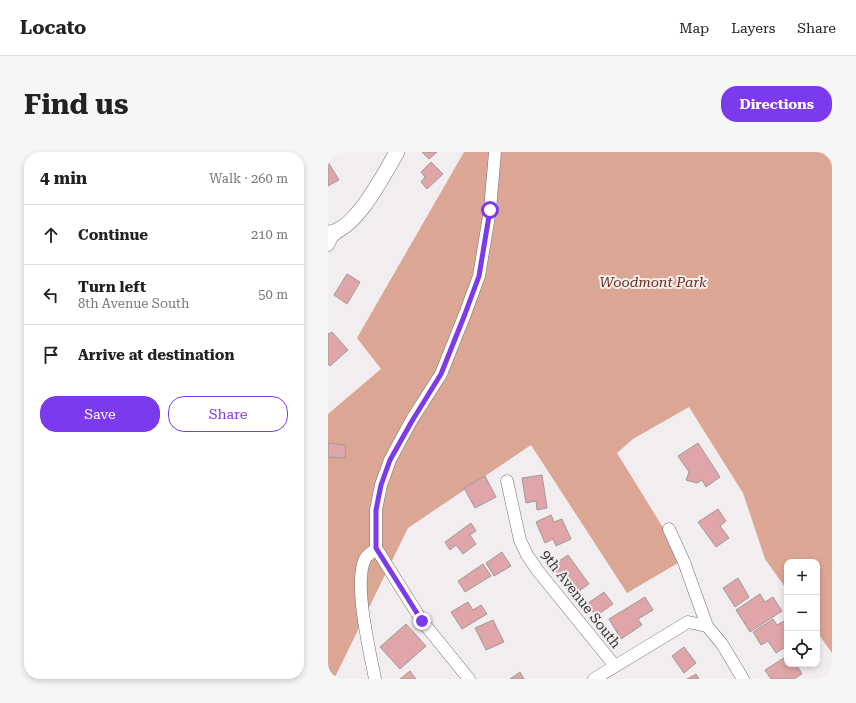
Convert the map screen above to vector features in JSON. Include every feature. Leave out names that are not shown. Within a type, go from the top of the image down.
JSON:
[{"type":"main road","points":[[331,236],[352,221],[378,186],[397,152]]},
{"type":"street","points":[[469,679],[422,621],[376,548],[376,510],[381,485],[390,460],[441,374],[479,276],[490,210],[495,152]]},
{"type":"street","name":"9th Avenue South","points":[[507,481],[520,540],[528,555],[538,571],[615,666]]},
{"type":"street","points":[[669,529],[684,562],[707,626],[722,644],[743,679]]},
{"type":"street","points":[[375,679],[363,613],[360,580],[366,559],[376,548]]},
{"type":"street","points":[[594,679],[688,622],[707,626]]},
{"type":"green space","name":"Woodmont Park","points":[[464,152],[832,152],[832,653],[820,636],[820,559],[784,559],[784,586],[765,559],[743,493],[689,407],[633,439],[617,453],[683,560],[627,593],[531,445],[408,528],[334,679],[328,679],[328,414],[381,369],[357,338]]},
{"type":"building","points":[[422,152],[437,152],[429,159]]},
{"type":"building","points":[[328,162],[339,180],[328,186]]},
{"type":"building","points":[[431,162],[443,174],[427,189],[421,182],[425,177],[421,172]]},
{"type":"building","points":[[347,274],[360,282],[347,304],[334,295]]},
{"type":"building","points":[[332,332],[348,350],[330,366],[328,364],[328,333],[329,334]]},
{"type":"building","points":[[328,443],[346,445],[345,458],[328,457]]},
{"type":"building","points":[[698,443],[720,477],[706,487],[702,480],[697,483],[686,480],[689,472],[678,456]]},
{"type":"building","points":[[542,475],[547,508],[537,510],[536,501],[526,503],[522,478]]},
{"type":"building","points":[[485,476],[496,497],[475,508],[464,488]]},
{"type":"building","points":[[718,509],[726,521],[720,526],[729,538],[716,547],[698,522]]},
{"type":"building","points":[[551,515],[554,522],[562,519],[571,539],[556,546],[553,539],[545,543],[536,522]]},
{"type":"building","points":[[471,523],[476,531],[470,535],[476,544],[463,554],[456,545],[450,550],[445,542]]},
{"type":"building","points":[[502,552],[511,566],[494,576],[486,563]]},
{"type":"building","points":[[568,555],[589,584],[572,596],[552,566]]},
{"type":"building","points":[[483,564],[491,576],[465,592],[458,581]]},
{"type":"building","points":[[738,578],[749,597],[735,607],[723,588]]},
{"type":"building","points":[[604,592],[613,604],[596,616],[587,604]]},
{"type":"building","points":[[760,594],[765,602],[773,597],[782,611],[750,632],[736,610]]},
{"type":"building","points":[[645,597],[653,610],[638,619],[642,625],[621,639],[609,619]]},
{"type":"building","points":[[468,602],[473,610],[481,605],[487,614],[462,629],[451,612]]},
{"type":"building","points":[[773,619],[777,625],[784,621],[784,648],[776,653],[768,641],[761,645],[753,632]]},
{"type":"building","points":[[493,620],[504,642],[486,650],[475,628]]},
{"type":"building","points":[[406,624],[426,646],[400,669],[380,647]]},
{"type":"building","points":[[684,647],[696,663],[684,673],[672,656]]},
{"type":"building","points":[[784,658],[784,667],[798,667],[802,674],[794,679],[771,679],[765,670]]},
{"type":"building","points":[[410,671],[416,679],[400,679]]},
{"type":"building","points":[[520,672],[524,679],[510,679]]},
{"type":"building","points":[[696,674],[699,679],[687,679]]},
{"type":"route","points":[[422,621],[376,548],[376,510],[381,485],[390,460],[441,374],[465,314],[479,276],[490,210]]}]
